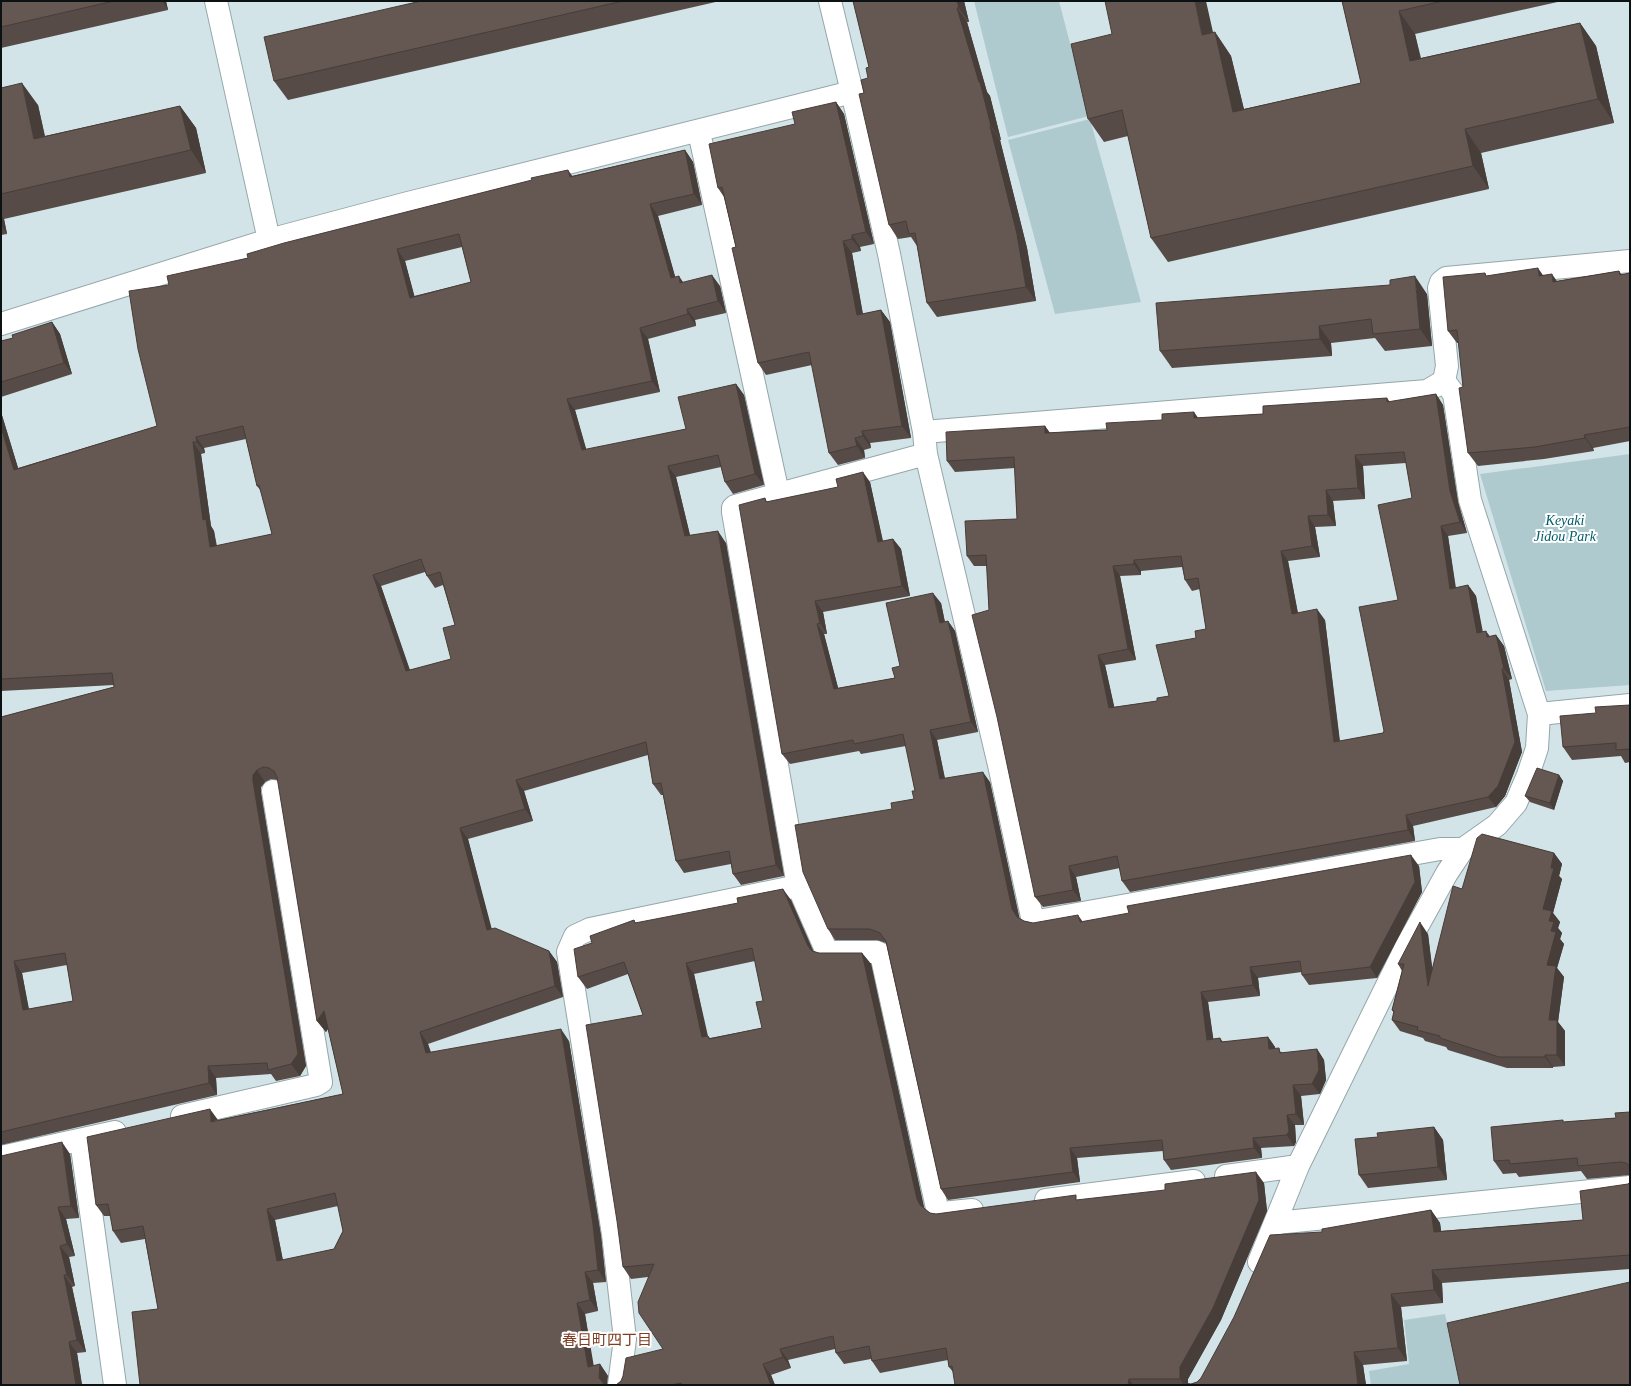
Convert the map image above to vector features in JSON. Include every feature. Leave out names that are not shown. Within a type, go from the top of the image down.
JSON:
[{"type":"street","points":[[216,1],[269,240]]},
{"type":"street","points":[[830,1],[889,254],[924,432],[926,454],[999,765],[1032,917],[1034,920],[1440,849],[1463,849]]},
{"type":"street","points":[[1,324],[269,240],[408,203],[699,132],[852,92]]},
{"type":"street","points":[[699,132],[778,494]]},
{"type":"street","points":[[924,432],[1427,391],[1444,381],[1447,366],[1439,288],[1441,282],[1446,278],[1630,261]]},
{"type":"street","points":[[1251,1281],[1298,1166],[1406,947],[1447,873],[1463,849],[1497,825],[1516,803],[1528,775],[1537,748],[1539,714],[1470,500],[1454,394],[1444,381]]},
{"type":"street","points":[[926,454],[735,506],[733,512],[798,886],[827,952],[877,952],[880,954],[938,1211],[942,1213],[989,1208]]},
{"type":"street","points":[[1539,714],[1630,705]]},
{"type":"street","points":[[164,1120],[316,1086],[321,1082],[273,791]]},
{"type":"street","points":[[620,1385],[625,1339],[613,1234],[568,952],[575,936],[590,929],[798,886]]},
{"type":"street","points":[[1,1157],[134,1127]]},
{"type":"street","points":[[81,1140],[115,1385]]},
{"type":"street","points":[[1026,1203],[1298,1166]]},
{"type":"street","points":[[1276,1223],[1630,1187]]},
{"type":"green space","points":[[974,1],[1059,1],[1089,116],[1008,137]]},
{"type":"green space","points":[[1090,119],[1141,302],[1055,314],[1008,140]]},
{"type":"green space","name":"Keyaki Jidou Park","points":[[1630,454],[1630,685],[1546,691],[1480,474]]},
{"type":"green space","points":[[1445,1314],[1461,1385],[1371,1385],[1369,1371],[1409,1364],[1404,1320]]},
{"type":"building","points":[[1,1],[114,1],[1,27]]},
{"type":"building","points":[[421,1],[623,1],[274,81],[264,37]]},
{"type":"building","points":[[853,1],[957,1],[959,8],[957,8],[980,82],[991,126],[1017,234],[1026,287],[927,303],[915,233],[909,234],[906,221],[889,225],[859,94],[864,93],[861,80],[868,78],[866,68],[869,67]]},
{"type":"building","points":[[1105,1],[1195,1],[1202,35],[1215,32],[1233,112],[1361,83],[1342,1],[1443,1],[1399,11],[1410,61],[1580,23],[1598,99],[1465,129],[1473,166],[1151,238],[1122,110],[1088,119],[1071,44],[1112,34]]},
{"type":"building","points":[[22,83],[34,139],[180,106],[191,150],[1,194],[1,88]]},
{"type":"building","points":[[836,102],[866,232],[852,235],[852,239],[843,241],[857,315],[881,310],[902,426],[862,431],[863,436],[855,438],[857,446],[829,453],[809,352],[758,363],[732,248],[736,247],[722,187],[718,188],[709,144],[795,124],[792,112]]},
{"type":"building","points":[[685,150],[694,194],[650,204],[671,278],[679,276],[680,283],[712,275],[718,301],[687,309],[688,314],[640,328],[652,381],[567,399],[582,450],[686,429],[678,397],[736,384],[755,474],[725,482],[718,455],[668,466],[685,536],[718,531],[776,865],[733,874],[729,851],[676,861],[661,783],[653,784],[646,742],[516,780],[525,809],[460,828],[487,930],[495,928],[549,951],[555,986],[420,1032],[426,1053],[561,1029],[593,1224],[598,1270],[585,1272],[590,1300],[577,1303],[588,1367],[600,1364],[599,1378],[607,1385],[140,1385],[132,1312],[158,1309],[143,1226],[113,1231],[108,1204],[96,1205],[87,1137],[210,1109],[211,1122],[343,1094],[324,1011],[317,1021],[277,777],[274,771],[263,767],[257,770],[253,775],[253,781],[298,1054],[291,1064],[268,1070],[267,1063],[208,1066],[209,1083],[1,1132],[1,717],[114,687],[112,673],[1,679],[1,427],[14,470],[157,426],[138,349],[129,291],[169,285],[167,276],[248,258],[247,254],[284,243],[532,180],[531,178],[568,170],[570,177]],"holes":[[[459,234],[471,282],[410,298],[397,249]],[[243,426],[257,486],[259,485],[272,534],[210,547],[206,519],[203,520],[193,442],[197,442],[196,437]],[[421,559],[427,576],[440,572],[455,625],[443,628],[451,659],[406,671],[373,575]],[[65,953],[73,1001],[23,1010],[14,961]],[[335,1193],[343,1231],[334,1249],[277,1261],[267,1209]]]},
{"type":"building","points":[[1538,268],[1539,276],[1552,274],[1553,282],[1619,271],[1620,275],[1630,273],[1630,427],[1584,435],[1585,438],[1535,447],[1468,453],[1459,388],[1463,387],[1457,330],[1448,331],[1443,277],[1485,273],[1486,276]]},
{"type":"building","points":[[1415,276],[1420,329],[1373,334],[1371,319],[1319,326],[1320,339],[1160,351],[1156,303],[1390,285],[1390,280]]},
{"type":"building","points":[[52,322],[64,363],[1,382],[1,341],[13,338],[12,335]]},
{"type":"building","points":[[1436,394],[1450,491],[1460,522],[1441,526],[1450,589],[1468,585],[1477,633],[1486,631],[1487,637],[1496,635],[1504,669],[1502,669],[1515,742],[1498,786],[1488,797],[1406,815],[1408,830],[1122,881],[1117,856],[1069,866],[1073,890],[1035,897],[997,717],[972,615],[989,610],[986,555],[967,556],[965,521],[1017,519],[1014,457],[947,461],[946,432],[1045,426],[1045,433],[1107,430],[1106,423],[1162,420],[1162,414],[1194,412],[1194,418],[1263,414],[1263,406],[1387,398],[1387,402]],"holes":[[[1404,452],[1412,498],[1378,505],[1398,600],[1359,607],[1384,731],[1383,733],[1334,742],[1317,609],[1292,614],[1281,551],[1312,546],[1308,516],[1328,515],[1326,490],[1358,488],[1355,455]],[[1181,556],[1185,580],[1198,578],[1206,629],[1195,631],[1196,638],[1156,645],[1169,696],[1157,698],[1157,701],[1109,708],[1098,655],[1128,649],[1113,566],[1134,564],[1134,560]]]},
{"type":"building","points":[[863,472],[878,542],[893,539],[902,586],[815,601],[820,623],[817,624],[834,689],[895,678],[892,668],[900,666],[886,603],[933,593],[940,623],[948,621],[971,722],[930,730],[940,779],[983,772],[1012,909],[1017,917],[1024,921],[1033,923],[1078,915],[1080,922],[1129,913],[1127,906],[1411,855],[1415,882],[1370,967],[1302,975],[1300,961],[1250,967],[1253,985],[1201,992],[1207,1040],[1220,1038],[1221,1042],[1268,1037],[1269,1049],[1279,1048],[1280,1053],[1317,1049],[1319,1070],[1312,1084],[1293,1085],[1296,1114],[1287,1115],[1289,1131],[1287,1135],[1253,1138],[1254,1148],[1164,1160],[1162,1140],[1070,1148],[1073,1172],[941,1189],[886,941],[880,933],[870,929],[828,929],[803,872],[795,825],[892,809],[891,803],[914,799],[912,791],[915,791],[903,734],[854,744],[853,740],[782,754],[739,505],[765,498],[766,502],[838,487],[836,479]]},
{"type":"building","points":[[1630,705],[1630,749],[1616,750],[1616,743],[1563,747],[1560,716],[1596,713],[1595,707]]},
{"type":"building","points":[[1537,768],[1559,775],[1550,803],[1525,796]]},
{"type":"building","points":[[1482,834],[1554,853],[1551,868],[1554,868],[1543,909],[1552,911],[1549,921],[1554,922],[1551,931],[1556,932],[1547,965],[1556,966],[1549,1020],[1557,1020],[1557,1055],[1545,1055],[1545,1057],[1499,1057],[1440,1038],[1440,1036],[1417,1030],[1418,1027],[1392,1020],[1394,1011],[1392,1010],[1404,964],[1398,964],[1420,922],[1428,986],[1453,886],[1462,889],[1477,838]]},
{"type":"building","points":[[783,889],[808,946],[812,951],[819,953],[862,953],[917,1199],[920,1205],[930,1213],[936,1214],[1076,1195],[1076,1200],[1165,1190],[1165,1184],[1256,1172],[1259,1200],[1213,1308],[1180,1367],[1180,1379],[1129,1379],[1128,1385],[955,1385],[952,1366],[949,1367],[946,1348],[872,1361],[869,1346],[836,1353],[833,1336],[780,1349],[783,1357],[763,1364],[771,1385],[682,1385],[681,1383],[671,1385],[616,1385],[621,1381],[623,1376],[626,1358],[663,1349],[639,1313],[638,1302],[654,1264],[623,1267],[586,1025],[643,1015],[624,962],[578,977],[574,949],[592,943],[590,936],[634,920],[635,923],[738,903],[737,898]],"holes":[[[752,948],[763,1001],[756,1002],[762,1028],[709,1039],[708,1036],[702,1037],[686,963]]]},
{"type":"building","points":[[1630,1112],[1630,1166],[1626,1163],[1620,1162],[1578,1166],[1577,1158],[1510,1164],[1509,1160],[1494,1161],[1491,1127],[1563,1120],[1563,1122],[1616,1118],[1615,1113]]},
{"type":"building","points":[[1434,1127],[1438,1167],[1359,1175],[1355,1139],[1378,1137],[1377,1133]]},
{"type":"building","points":[[62,1142],[71,1206],[58,1207],[67,1244],[60,1246],[67,1275],[64,1275],[77,1340],[69,1342],[76,1385],[1,1385],[1,1156]]},
{"type":"building","points":[[1630,1182],[1630,1255],[1432,1270],[1434,1290],[1391,1294],[1398,1348],[1354,1352],[1358,1385],[1184,1385],[1183,1383],[1191,1384],[1197,1382],[1201,1378],[1234,1317],[1270,1235],[1322,1232],[1322,1229],[1431,1210],[1434,1232],[1583,1220],[1580,1191],[1628,1184]]},
{"type":"building","points":[[1630,1282],[1630,1385],[1460,1385],[1447,1323]]},
{"type":"district","name":"春日町四丁目","points":[[607,1340]]}]
